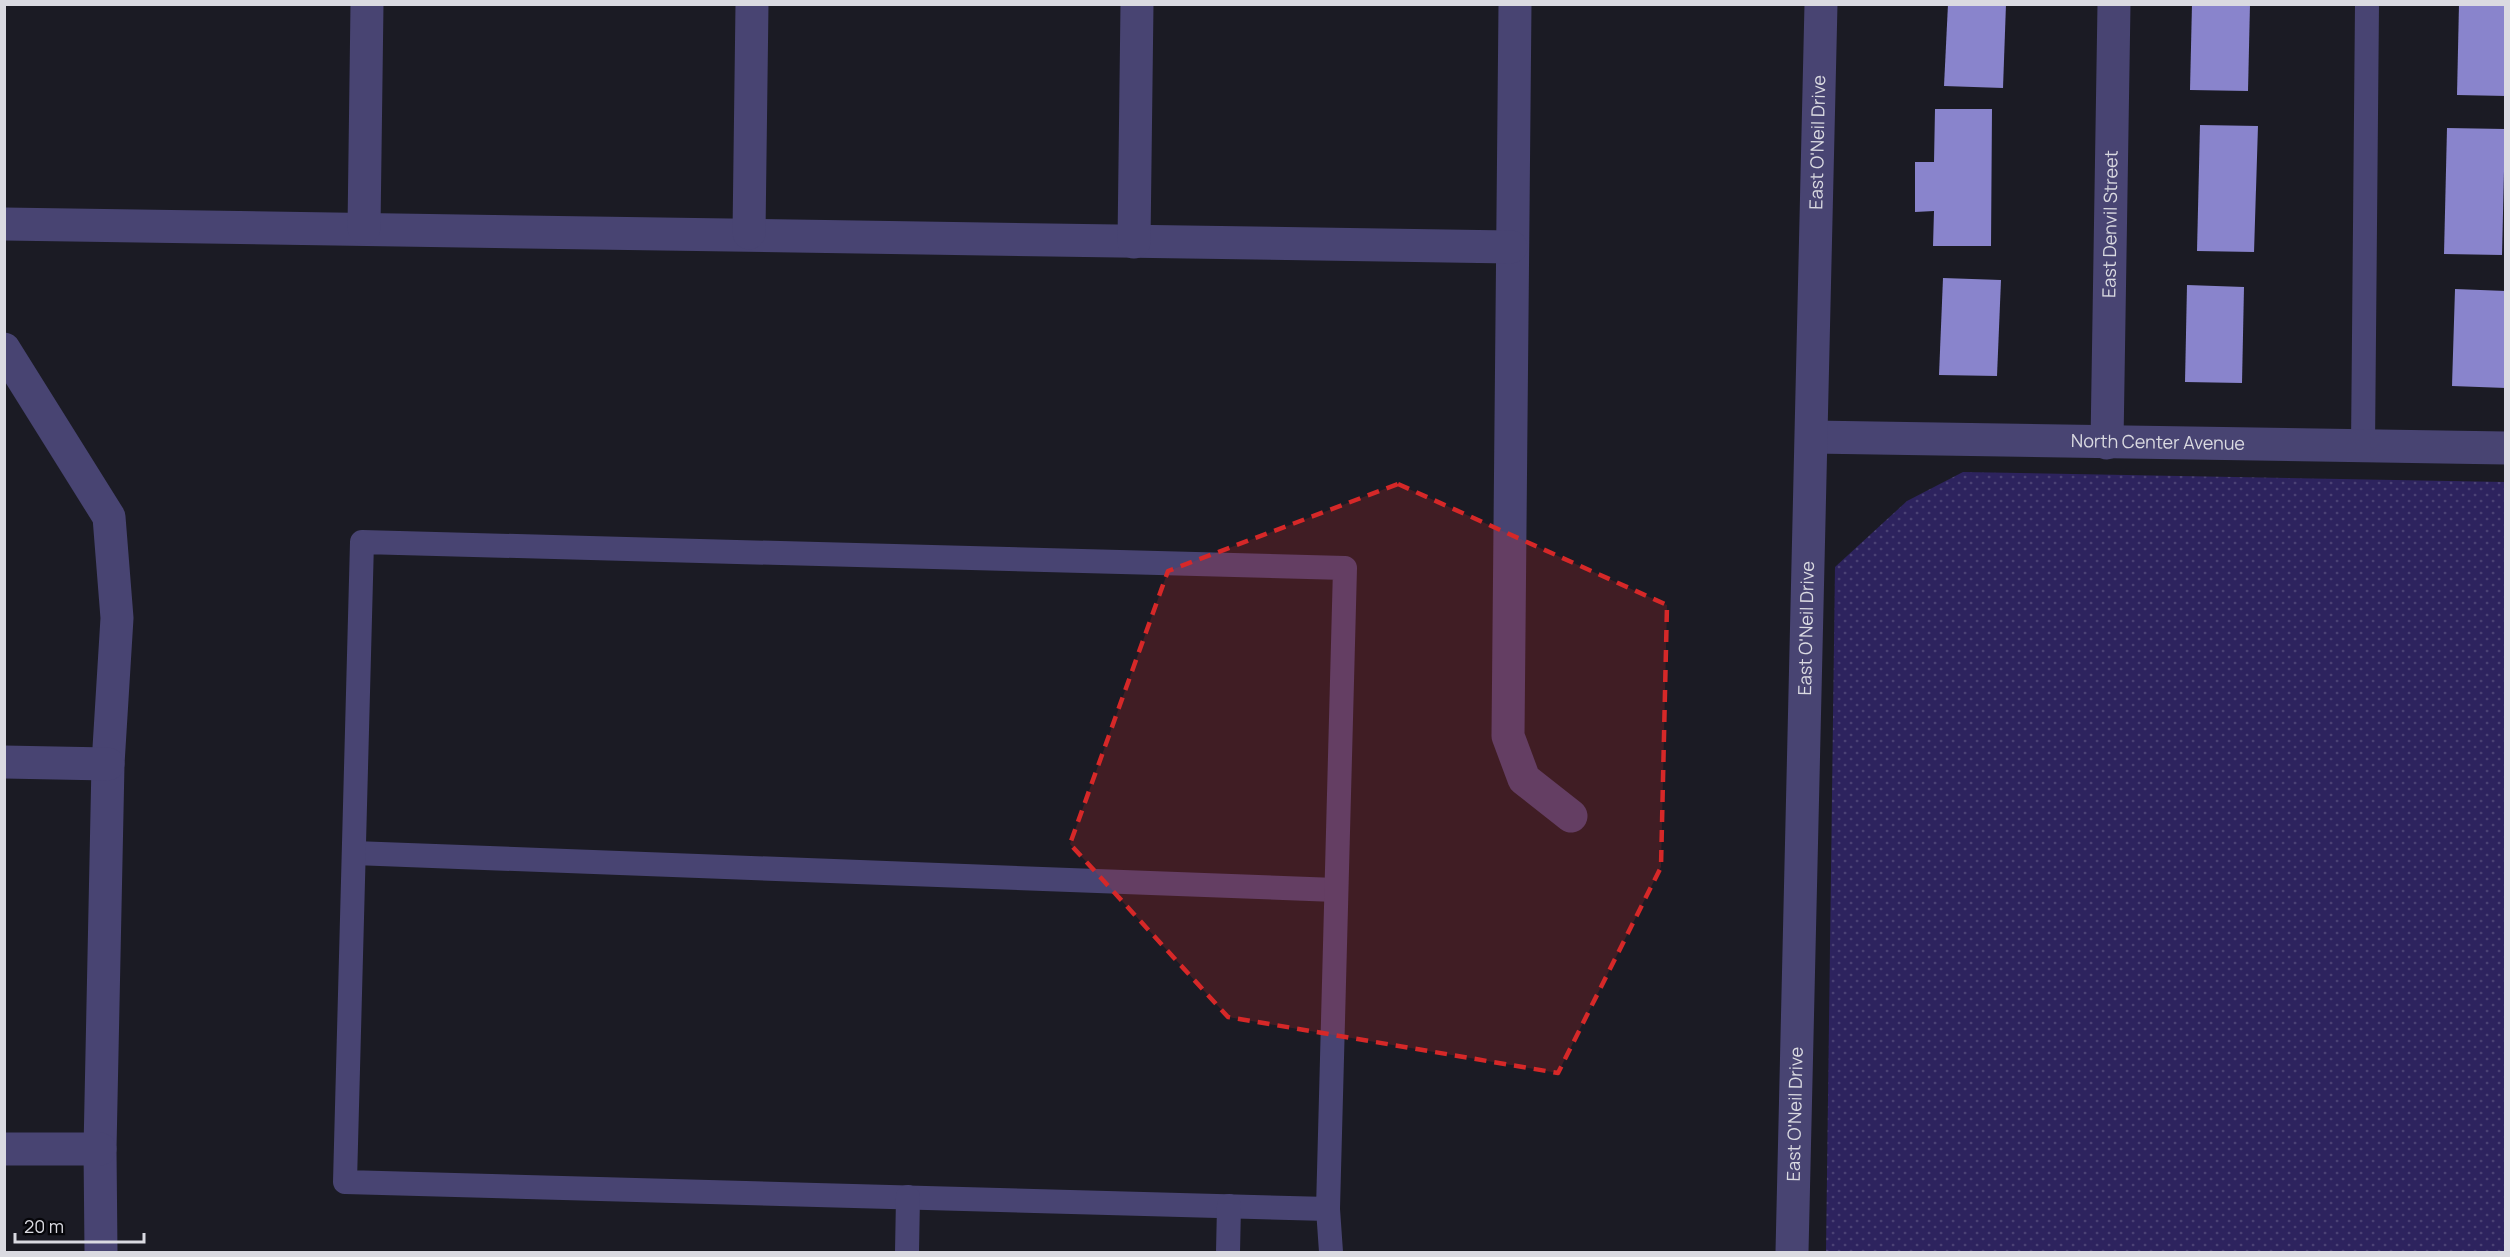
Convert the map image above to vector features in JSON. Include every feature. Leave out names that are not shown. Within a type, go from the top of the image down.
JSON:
[{"type":"street","points":[[364,228],[367,4]]},
{"type":"street","points":[[749,233],[752,4]]},
{"type":"street","points":[[1134,242],[1137,4]]},
{"type":"street","points":[[1515,4],[1508,736],[1524,779],[1570,816]]},
{"type":"street","name":"East O'Neil Drive","points":[[1792,1252],[1821,4]]},
{"type":"street","name":"East Denvil Street","points":[[2107,443],[2114,4]]},
{"type":"street","points":[[4,224],[749,233],[1134,242],[1511,247]]},
{"type":"street","points":[[4,349],[109,517],[117,618],[108,764],[100,1149],[101,1252]]},
{"type":"street","name":"North Center Avenue","points":[[1812,437],[2505,448]]},
{"type":"street","points":[[4,762],[108,764]]},
{"type":"street","points":[[4,1149],[100,1149]]},
{"type":"lane","points":[[2363,447],[2367,4]]},
{"type":"lane","points":[[1328,1209],[345,1182],[362,542],[1345,568],[1328,1209],[1331,1252]]},
{"type":"lane","points":[[354,853],[1336,890]]},
{"type":"lane","points":[[907,1252],[908,1197]]},
{"type":"lane","points":[[1228,1252],[1229,1206]]},
{"type":"highlighted area","points":[[1398,484],[1667,605],[1661,867],[1558,1073],[1228,1017],[1070,844],[1168,571]]},
{"type":"shaded area","points":[[1963,472],[2505,482],[2505,1252],[1826,1252],[1835,567],[1907,501]]},
{"type":"building","points":[[1948,4],[2006,4],[2003,88],[1944,86]]},
{"type":"building","points":[[2192,4],[2250,4],[2248,91],[2190,90]]},
{"type":"building","points":[[2459,4],[2506,4],[2506,96],[2457,95]]},
{"type":"building","points":[[1935,109],[1992,109],[1991,246],[1933,246],[1934,211],[1915,212],[1915,162],[1934,162]]},
{"type":"building","points":[[2200,125],[2258,126],[2254,252],[2197,251]]},
{"type":"building","points":[[2447,128],[2505,129],[2502,255],[2444,254]]},
{"type":"building","points":[[1943,278],[2001,280],[1997,376],[1939,375]]},
{"type":"building","points":[[2187,285],[2244,287],[2242,383],[2185,382]]},
{"type":"building","points":[[2455,289],[2506,291],[2506,388],[2452,386]]}]
